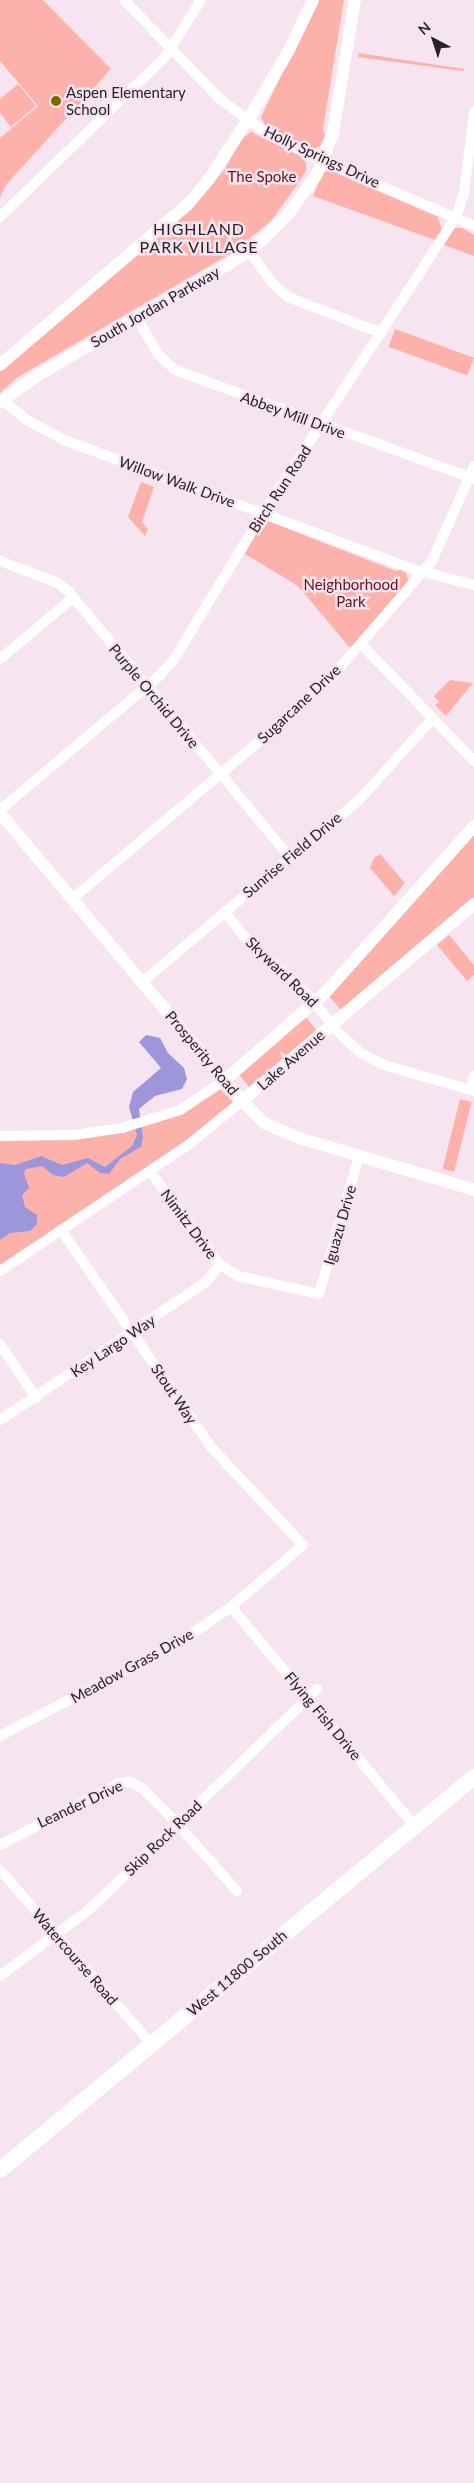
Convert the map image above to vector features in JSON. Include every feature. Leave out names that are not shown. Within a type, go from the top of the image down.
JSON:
[{"type":"main road","name":"West 11800 South","points":[[0,2170],[474,1776]]},
{"type":"street","name":"Holly Springs Drive","points":[[124,0],[221,100],[248,120],[286,144],[474,226]]},
{"type":"street","points":[[0,217],[171,50],[201,0]]},
{"type":"street","points":[[0,365],[189,203],[248,120],[289,50],[312,0]]},
{"type":"street","name":"South Jordan Parkway","points":[[1,401],[38,376],[249,251],[299,202],[323,161],[336,123],[355,0]]},
{"type":"street","name":"Birch Run Road","points":[[0,811],[147,686],[173,661],[263,513],[456,217],[464,194],[474,112]]},
{"type":"street","points":[[249,251],[272,283],[288,297],[381,333]]},
{"type":"street","name":"Abbey Mill Drive","points":[[138,318],[158,354],[175,370],[472,479]]},
{"type":"street","name":"Willow Walk Drive","points":[[1,401],[28,420],[64,440],[423,572],[474,585]]},
{"type":"street","name":"Sugarcane Drive","points":[[72,899],[327,681],[423,572],[442,543],[472,479],[474,466]]},
{"type":"street","name":"Purple Orchid Drive","points":[[0,562],[58,583],[73,598],[290,858]]},
{"type":"street","points":[[0,659],[73,598]]},
{"type":"street","points":[[361,644],[474,761]]},
{"type":"street","name":"Sunrise Field Drive","points":[[142,982],[364,794],[433,718]]},
{"type":"street","name":"Prosperity Road","points":[[0,811],[224,1080],[264,1123],[280,1132],[474,1190]]},
{"type":"street","name":"Lake Avenue","points":[[0,1136],[74,1135],[126,1127],[152,1120],[194,1103],[315,1003],[474,826]]},
{"type":"street","name":"Lake Avenue","points":[[0,1272],[197,1139],[474,904]]},
{"type":"street","name":"Skyward Road","points":[[224,912],[315,1003],[351,1046],[372,1060],[472,1090]]},
{"type":"street","points":[[472,1090],[474,1076]]},
{"type":"street","name":"Iguazu Drive","points":[[319,1294],[360,1156]]},
{"type":"street","name":"Nimitz Drive","points":[[150,1171],[220,1265],[238,1276],[319,1294]]},
{"type":"street","name":"Stout Way","points":[[61,1230],[212,1448],[303,1545]]},
{"type":"street","name":"Key Largo Way","points":[[0,1420],[36,1398],[206,1282],[220,1265]]},
{"type":"street","points":[[0,1344],[36,1398]]},
{"type":"street","name":"Meadow Grass Drive","points":[[0,1736],[156,1656],[231,1607],[303,1545]]},
{"type":"street","name":"Flying Fish Drive","points":[[231,1607],[415,1826]]},
{"type":"street","name":"Skip Rock Road","points":[[0,1976],[56,1936],[102,1898],[317,1689]]},
{"type":"street","name":"Leander Drive","points":[[0,1845],[123,1782],[138,1785],[178,1824],[238,1892]]},
{"type":"street","name":"Watercourse Road","points":[[0,1870],[150,2044]]},
{"type":"green space","name":"Aspen Elementary School","points":[[0,0],[43,0],[111,69],[6,185],[0,197],[0,138],[38,106],[0,61]]},
{"type":"green space","points":[[318,0],[344,0],[323,129],[325,136],[320,146],[312,149],[266,127],[261,117]]},
{"type":"green space","points":[[359,53],[464,69],[463,71],[358,57]]},
{"type":"green space","points":[[18,84],[36,106],[11,127],[0,113],[0,99]]},
{"type":"green space","name":"The Spoke","points":[[251,132],[300,156],[306,163],[306,171],[271,221],[230,254],[18,377],[0,393],[0,371],[191,210],[225,169],[242,138]]},
{"type":"green space","points":[[329,170],[438,217],[442,230],[435,240],[313,196],[323,173]]},
{"type":"green space","points":[[454,228],[462,228],[474,235],[474,256],[444,245]]},
{"type":"green space","points":[[395,329],[474,358],[467,376],[389,347]]},
{"type":"green space","points":[[141,482],[154,487],[142,522],[148,529],[145,536],[128,517]]},
{"type":"green space","name":"Neighborhood Park","points":[[268,521],[396,571],[401,569],[406,573],[409,582],[350,648],[298,586],[245,554],[261,524]]},
{"type":"green space","points":[[450,680],[473,683],[446,716],[435,705],[439,702],[434,696]]},
{"type":"green space","points":[[474,829],[474,897],[342,1011],[328,995]]},
{"type":"green space","points":[[380,854],[405,883],[394,896],[370,868],[374,858]]},
{"type":"green space","points":[[449,935],[474,965],[474,975],[467,981],[437,945]]},
{"type":"green space","points":[[305,1016],[318,1032],[250,1088],[237,1071]]},
{"type":"green space","points":[[220,1089],[233,1102],[202,1131],[0,1268],[0,1140],[91,1137],[178,1116]]},
{"type":"green space","points":[[460,1099],[472,1102],[454,1172],[443,1169]]},
{"type":"shaded area","points":[[146,1035],[160,1038],[168,1053],[184,1068],[187,1079],[182,1089],[155,1096],[139,1109],[143,1137],[141,1147],[120,1159],[109,1174],[100,1173],[87,1163],[64,1177],[53,1175],[42,1166],[26,1169],[24,1173],[29,1188],[22,1195],[25,1207],[37,1215],[37,1224],[30,1231],[10,1233],[0,1240],[0,1163],[15,1165],[41,1156],[62,1165],[88,1158],[105,1167],[132,1146],[137,1135],[129,1107],[133,1092],[161,1068],[139,1042]]},
{"type":"place","name":"Aspen Elementary School","points":[[56,101]]},
{"type":"district","name":"HIGHLAND PARK VILLAGE","points":[[199,238]]}]
